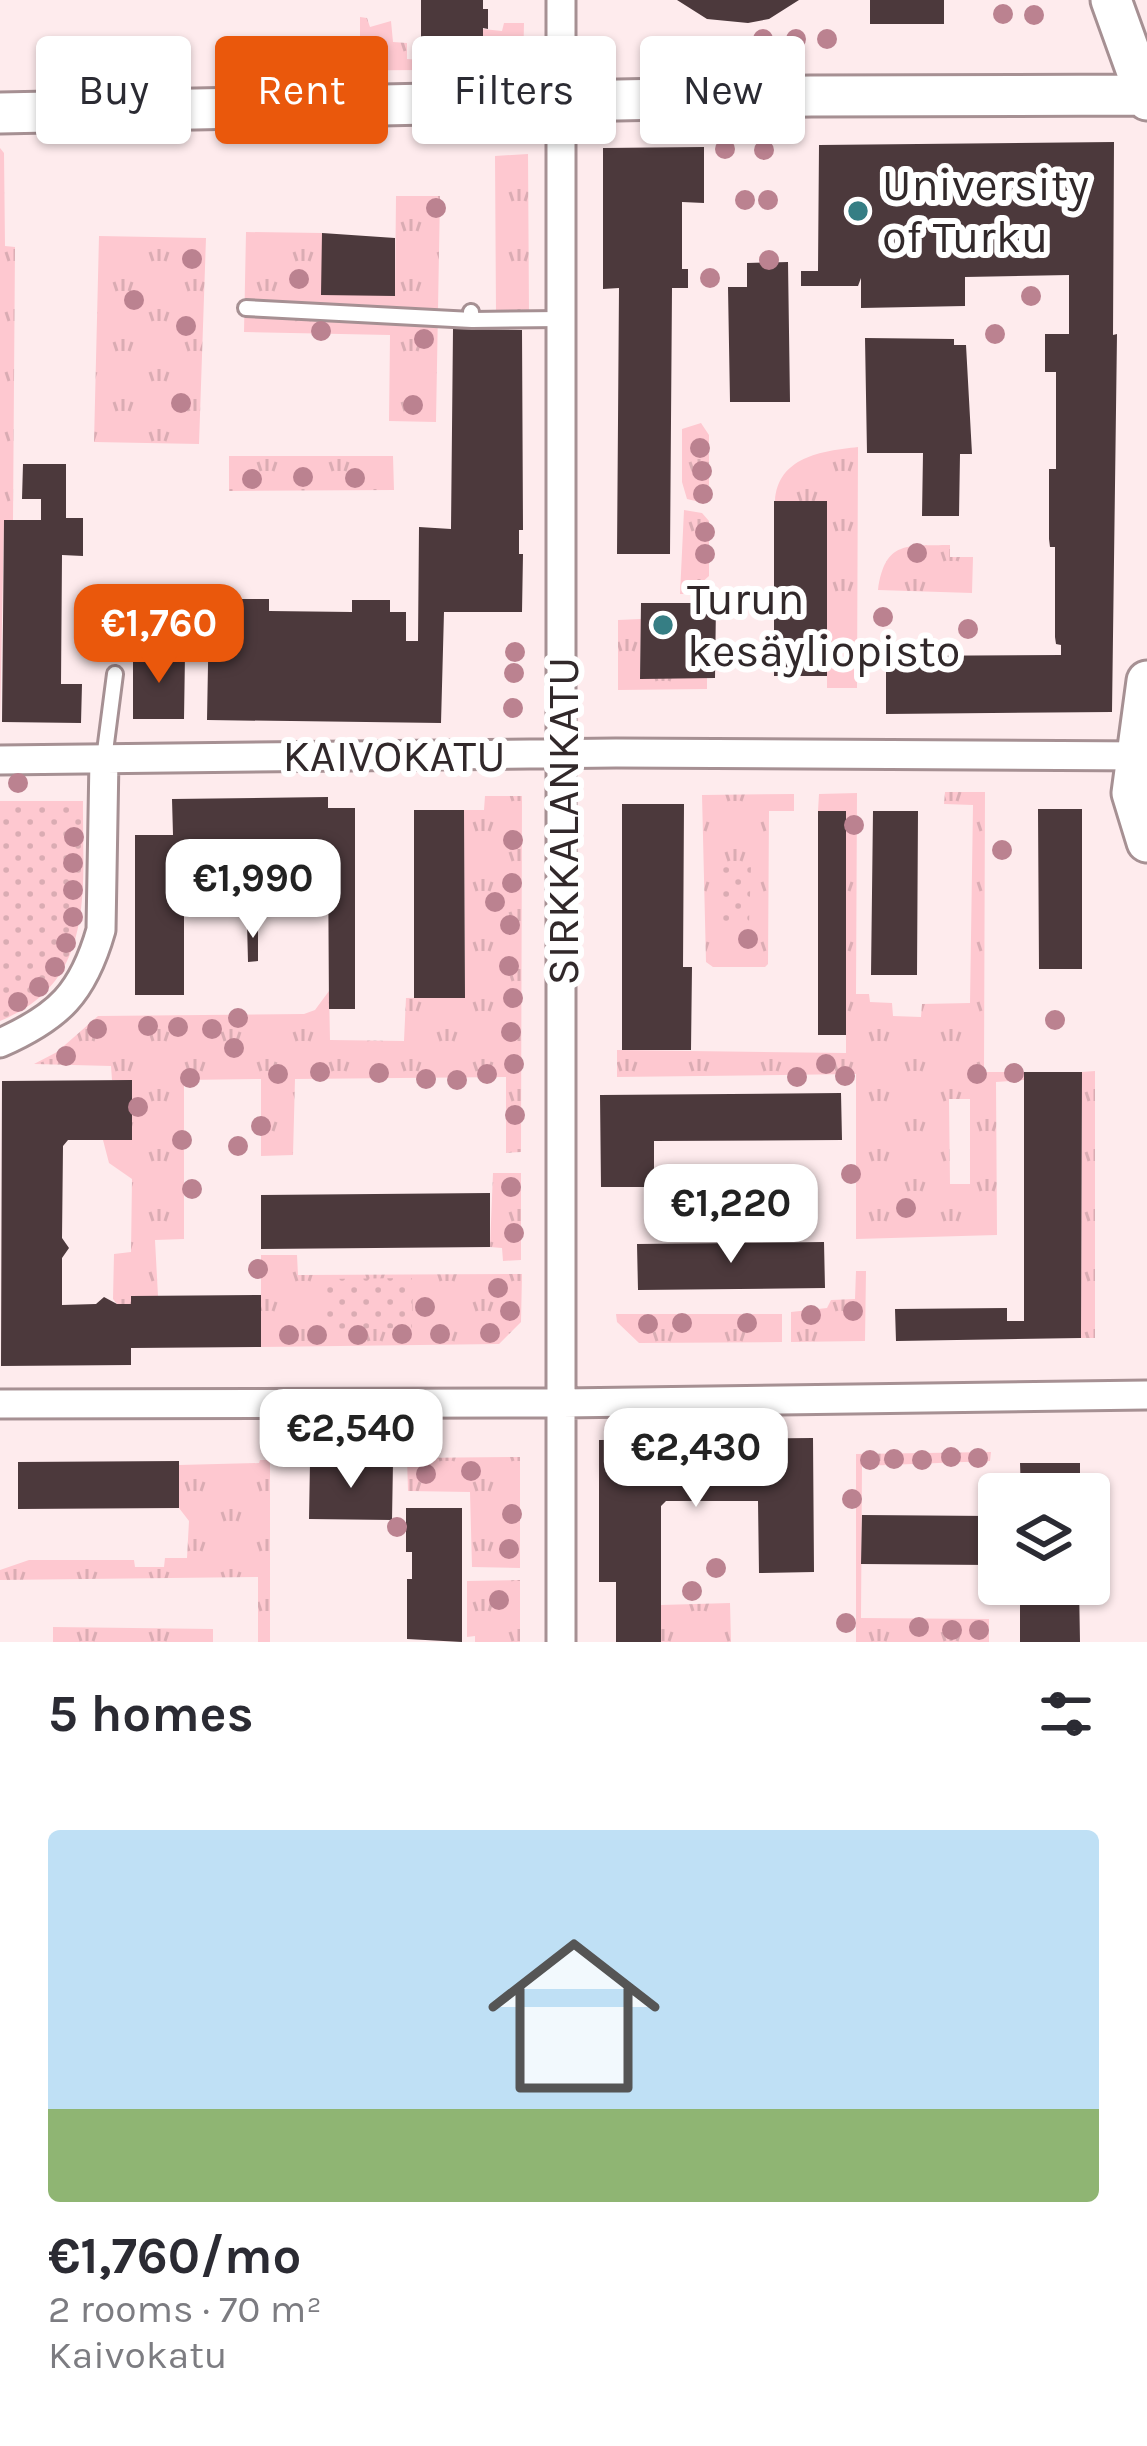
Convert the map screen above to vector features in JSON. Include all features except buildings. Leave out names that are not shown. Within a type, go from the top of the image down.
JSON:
[{"type":"street","name":"SIRKKALANKATU","points":[[561,0],[561,36]]},
{"type":"street","points":[[616,101],[1041,92],[1147,97],[1111,0]]},
{"type":"street","points":[[0,113],[412,104]]},
{"type":"street","name":"SIRKKALANKATU","points":[[561,144],[561,1642]]},
{"type":"street","points":[[1147,681],[1141,756],[1132,793],[1147,842]]},
{"type":"street","name":"KAIVOKATU","points":[[0,760],[564,754],[1141,756]]},
{"type":"street","points":[[0,1043],[62,1006],[84,979],[93,957],[100,930],[104,759]]},
{"type":"street","points":[[0,1405],[1147,1395]]},
{"type":"lane","points":[[246,308],[443,324],[471,316],[563,320]]},
{"type":"lane","points":[[104,759],[116,674]]},
{"type":"green space","points":[[360,17],[367,18],[370,27],[391,21],[393,42],[407,43],[412,70],[388,70],[388,36],[360,36]]},
{"type":"green space","points":[[504,23],[524,23],[524,36],[483,36],[483,29],[502,31]]},
{"type":"green space","points":[[0,148],[4,153],[5,246],[15,247],[13,520],[4,521],[0,722]]},
{"type":"green space","points":[[528,154],[529,313],[496,313],[495,156]]},
{"type":"green space","points":[[396,196],[440,196],[436,422],[389,421],[390,335],[244,332],[246,232],[322,233],[322,294],[395,295]]},
{"type":"green space","points":[[99,236],[206,238],[199,444],[94,442]]},
{"type":"green space","points":[[701,423],[709,435],[709,498],[704,503],[687,499],[682,482],[682,429]]},
{"type":"green space","points":[[858,447],[857,688],[827,688],[827,501],[775,501],[778,486],[793,466],[816,454]]},
{"type":"green space","points":[[229,456],[393,456],[394,490],[229,491]]},
{"type":"green space","points":[[684,510],[702,513],[709,521],[709,576],[689,594],[680,594]]},
{"type":"green space","points":[[950,545],[950,557],[973,557],[972,593],[878,590],[886,562],[900,549]]},
{"type":"green space","points":[[641,619],[640,678],[707,678],[707,689],[618,690],[618,620]]},
{"type":"green space","points":[[945,792],[985,792],[984,1072],[1024,1072],[1024,1080],[996,1082],[997,1235],[856,1239],[856,1074],[617,1077],[617,1050],[846,1053],[846,812],[818,811],[819,794],[857,793],[856,994],[869,994],[870,1002],[892,1003],[893,1016],[921,1017],[922,1004],[970,1003],[973,805],[944,804]],"holes":[[[949,1099],[970,1099],[970,1184],[950,1184]]]},
{"type":"green space","points":[[794,794],[794,811],[769,811],[768,964],[713,967],[706,962],[702,795]]},
{"type":"green space","points":[[485,796],[522,796],[521,1152],[506,1153],[506,1077],[295,1079],[293,1155],[261,1156],[261,1079],[184,1080],[184,1239],[155,1240],[158,1296],[132,1296],[131,1304],[117,1304],[113,1299],[114,1254],[131,1252],[132,1179],[109,1163],[103,1140],[132,1140],[132,1081],[112,1080],[111,1066],[34,1064],[57,1052],[98,1016],[304,1014],[315,1010],[329,991],[330,1040],[404,1041],[406,998],[465,997],[464,810],[484,810]]},
{"type":"green space","points":[[0,801],[83,801],[83,866],[78,929],[69,957],[54,982],[32,1004],[0,1021]]},
{"type":"green space","points":[[723,866],[751,866],[749,924],[721,924]]},
{"type":"green space","points":[[1095,1071],[1095,1338],[1081,1338],[1082,1072]]},
{"type":"green space","points":[[493,1173],[521,1173],[521,1260],[503,1261],[502,1248],[490,1247]]},
{"type":"green space","points":[[261,1255],[297,1255],[298,1275],[522,1274],[521,1322],[499,1344],[261,1347]]},
{"type":"green space","points":[[856,1271],[866,1271],[865,1341],[791,1342],[791,1312],[827,1308],[831,1300],[855,1299]]},
{"type":"green space","points":[[412,1278],[412,1328],[322,1329],[322,1279]]},
{"type":"green space","points":[[616,1314],[782,1314],[782,1342],[639,1343],[617,1322]]},
{"type":"green space","points":[[991,1452],[990,1461],[862,1466],[861,1618],[989,1619],[989,1642],[856,1642],[856,1454]]},
{"type":"green space","points":[[520,1457],[520,1568],[472,1567],[470,1492],[408,1491],[407,1458]]},
{"type":"green space","points":[[270,1460],[270,1642],[258,1642],[258,1577],[0,1580],[0,1570],[29,1560],[134,1560],[135,1567],[164,1567],[165,1558],[187,1558],[189,1521],[179,1508],[179,1465]]},
{"type":"green space","points":[[520,1580],[520,1642],[475,1642],[475,1636],[467,1637],[467,1581]]},
{"type":"green space","points":[[730,1603],[731,1642],[661,1642],[661,1605]]},
{"type":"green space","points":[[53,1627],[213,1629],[213,1642],[53,1642]]},
{"type":"place","name":"University of Turku","points":[[858,211]]},
{"type":"place","name":"Turun kesäyliopisto","points":[[663,625]]}]
